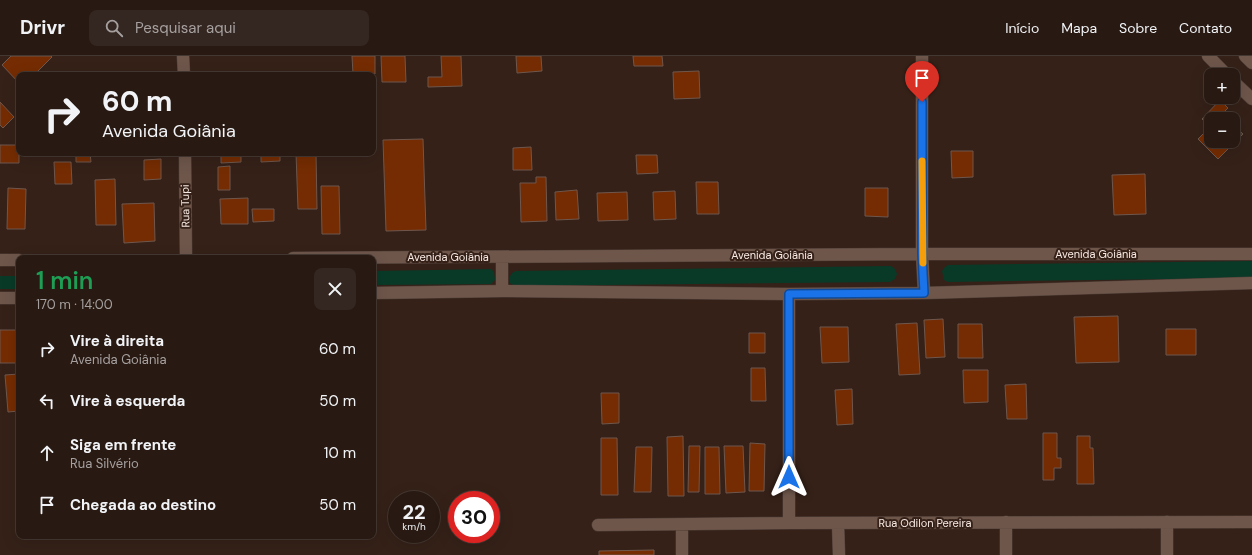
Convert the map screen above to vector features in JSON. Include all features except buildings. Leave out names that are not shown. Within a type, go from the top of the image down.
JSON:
[{"type":"street","points":[[184,56],[184,72]]},
{"type":"street","points":[[922,56],[922,254],[924,293]]},
{"type":"street","points":[[1208,56],[1220,68]]},
{"type":"street","points":[[1245,56],[1252,63]]},
{"type":"street","points":[[1240,88],[1252,99]]},
{"type":"street","name":"Rua Tupi","points":[[185,156],[186,255]]},
{"type":"street","name":"Avenida Goiânia","points":[[376,258],[922,254],[1252,254]]},
{"type":"street","points":[[502,257],[502,291]]},
{"type":"street","points":[[0,260],[16,260]]},
{"type":"street","points":[[376,293],[502,291],[789,294],[924,293],[1252,283]]},
{"type":"street","points":[[789,294],[789,523]]},
{"type":"street","points":[[0,298],[16,298]]},
{"type":"street","points":[[1006,522],[1006,555]]},
{"type":"street","points":[[1167,522],[1167,555]]},
{"type":"street","name":"Rua Odilon Pereira","points":[[598,525],[1252,522]]},
{"type":"street","points":[[838,524],[839,555]]},
{"type":"street","points":[[682,525],[682,555]]},
{"type":"green space","points":[[1252,261],[1252,278],[948,282],[944,280],[942,271],[948,265]]},
{"type":"green space","points":[[891,266],[895,269],[897,274],[895,279],[890,282],[515,286],[510,283],[509,278],[512,273],[516,271]]},
{"type":"green space","points":[[491,269],[494,272],[495,280],[491,284],[376,285],[376,271]]},
{"type":"green space","points":[[0,276],[16,276],[16,289],[0,289]]},
{"type":"slow traffic","points":[[922,161],[923,263]]},
{"type":"route","points":[[789,477],[789,294],[924,293],[922,254],[922,102]]}]
